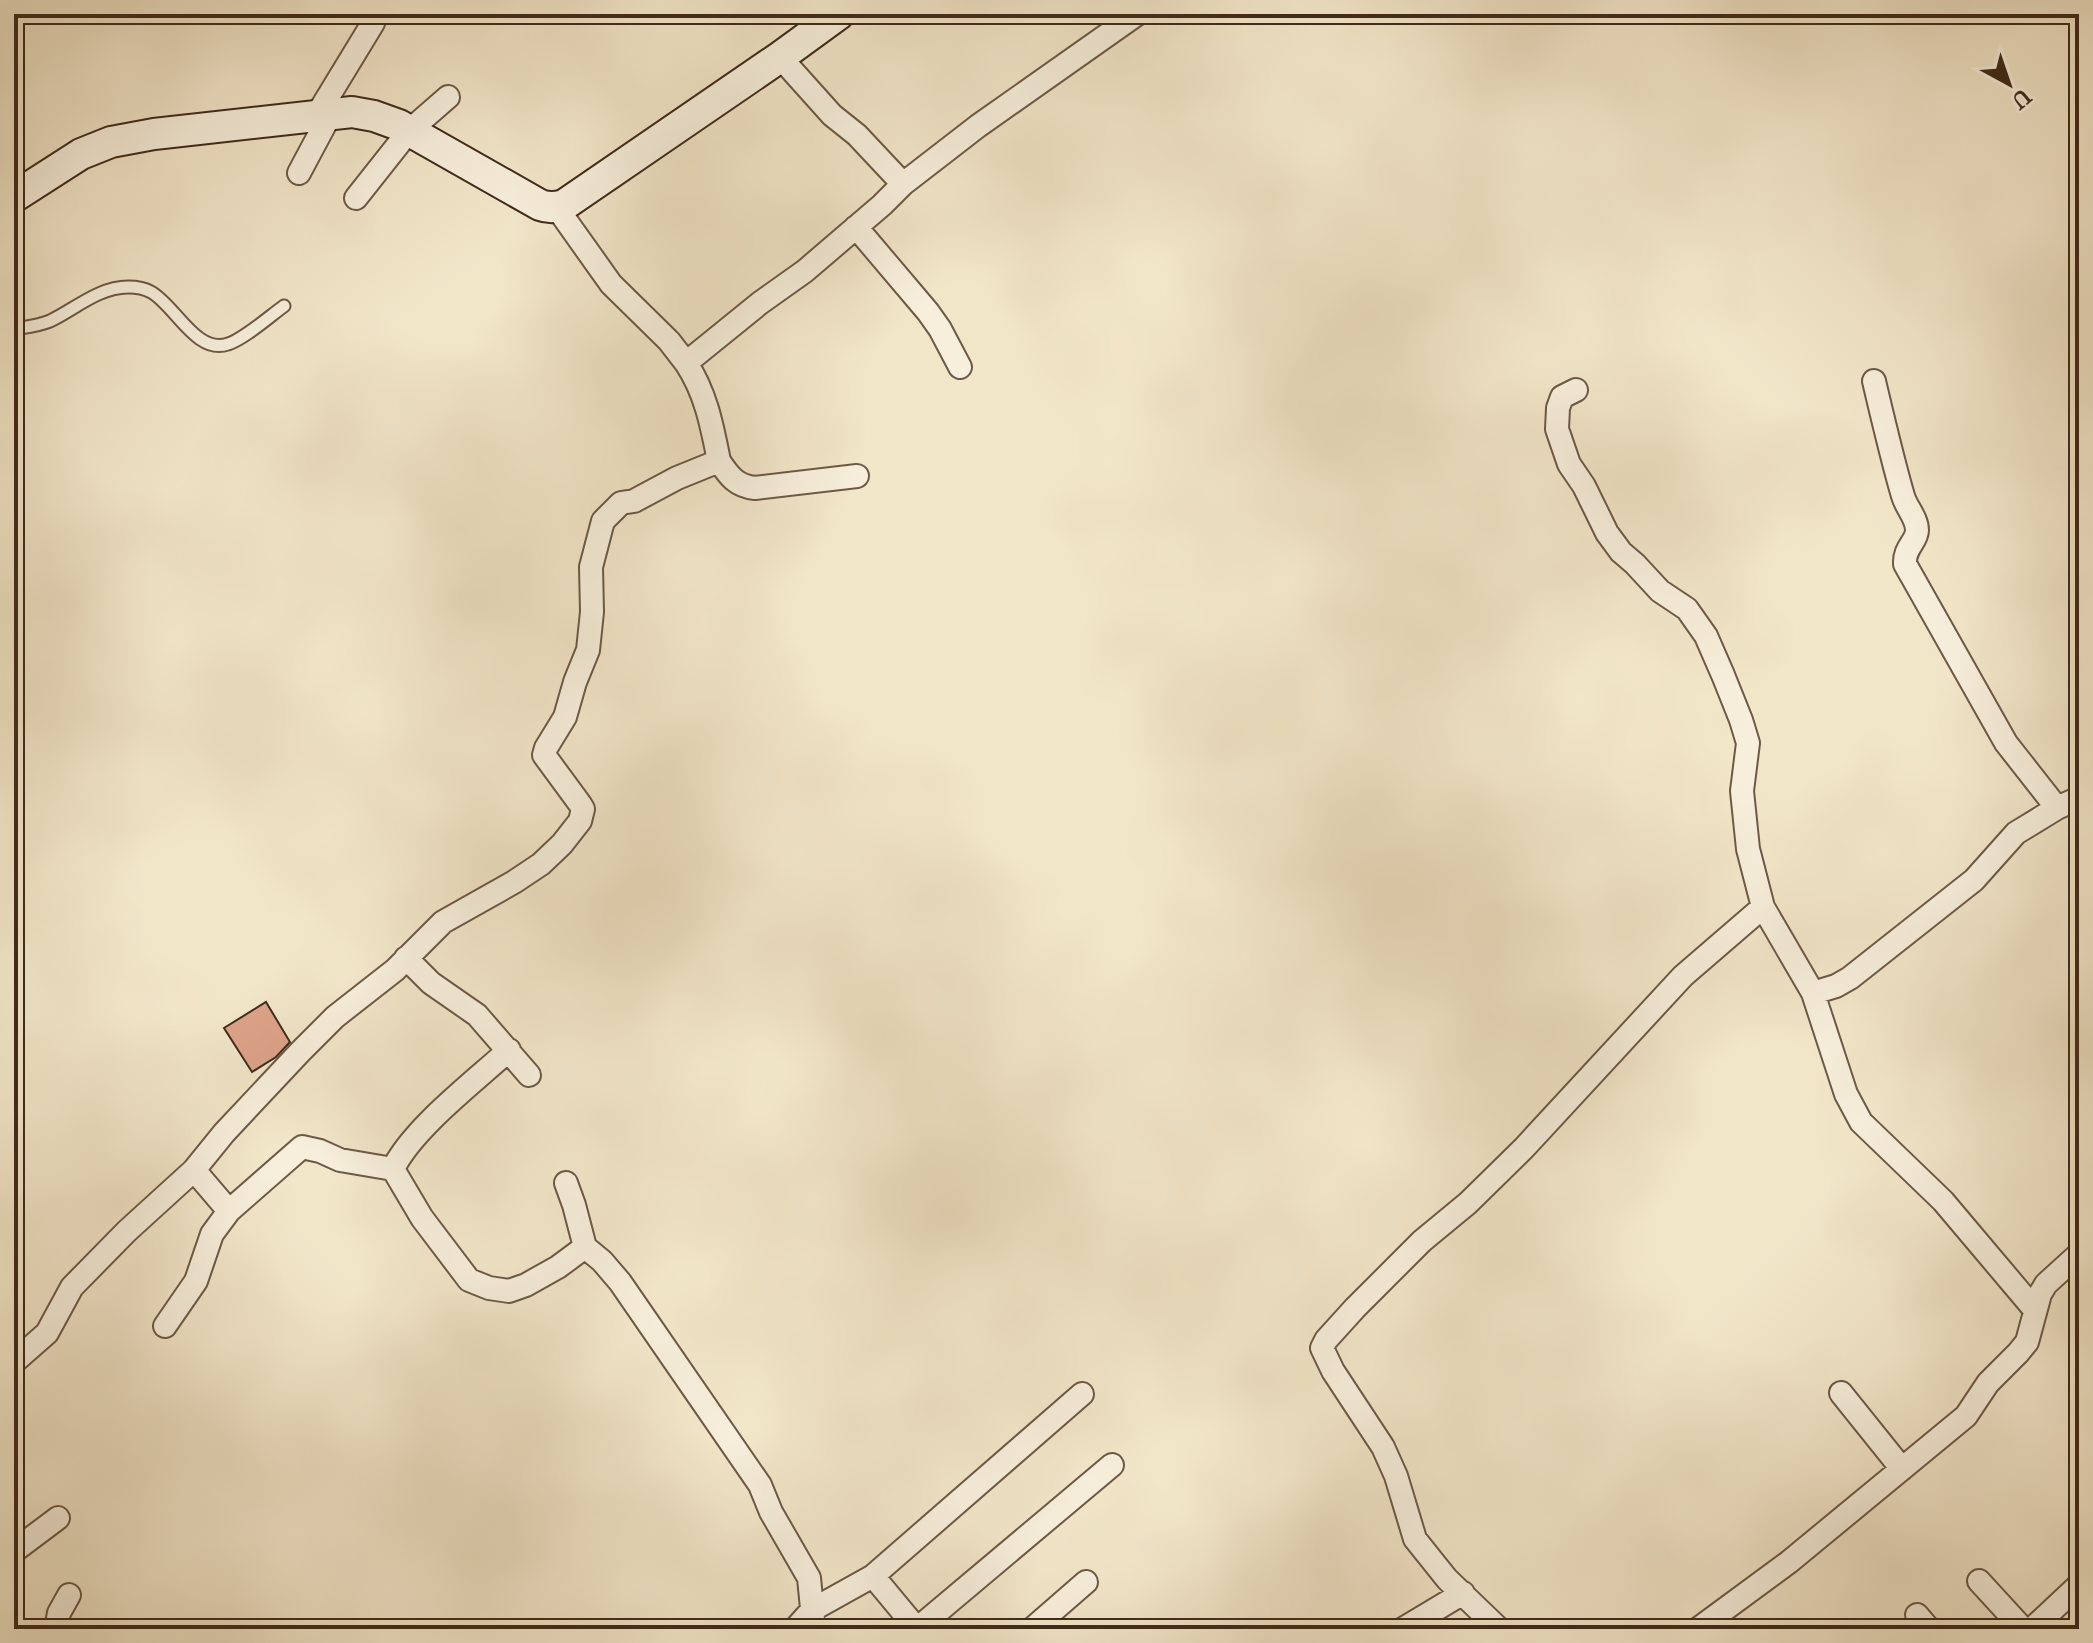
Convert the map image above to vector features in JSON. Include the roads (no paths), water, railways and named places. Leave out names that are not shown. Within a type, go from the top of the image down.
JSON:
[{"type":"street","points":[[299,173],[324,114],[376,14]]},
{"type":"street","points":[[14,197],[81,154],[111,142],[352,112],[374,116],[409,131],[540,205],[557,208],[839,14]]},
{"type":"street","points":[[686,363],[805,271],[903,184],[997,111],[1137,14]]},
{"type":"street","points":[[780,57],[832,115],[857,135],[903,184]]},
{"type":"street","points":[[356,198],[409,131],[448,97]]},
{"type":"street","points":[[557,208],[611,284],[669,341],[686,363],[701,388],[719,461],[733,480],[744,487],[755,488],[857,476]]},
{"type":"street","points":[[856,227],[928,312],[960,367]]},
{"type":"street","points":[[1874,381],[1894,466],[1905,503],[1917,528],[1917,535],[1906,552],[1905,564],[2006,743],[2057,808]]},
{"type":"street","points":[[1576,390],[1562,397],[1558,408],[1557,429],[1569,464],[1613,543],[1660,591],[1687,609],[1706,636],[1741,720],[1748,743],[1742,791],[1748,849],[1763,907],[1813,993],[1846,1094],[1861,1122],[1943,1201],[2035,1310]]},
{"type":"street","points":[[14,1362],[47,1333],[72,1287],[194,1170],[224,1133],[335,1017],[388,977],[443,922],[541,864],[580,821],[583,809],[544,755],[565,717],[588,650],[592,612],[591,567],[603,521],[621,503],[634,501],[677,478],[719,461]]},
{"type":"street","points":[[1813,993],[1850,978],[1974,880],[2016,833],[2079,798]]},
{"type":"street","points":[[1499,1629],[1447,1579],[1415,1539],[1396,1476],[1383,1447],[1333,1371],[1322,1348],[1355,1308],[1422,1241],[1468,1203],[1524,1148],[1683,976],[1763,907]]},
{"type":"street","points":[[406,958],[431,983],[477,1015],[529,1075]]},
{"type":"street","points":[[393,1169],[399,1155],[434,1118],[509,1050]]},
{"type":"street","points":[[165,1326],[196,1281],[212,1234],[229,1211],[302,1147],[340,1160],[393,1169],[422,1218],[469,1280],[489,1288],[509,1291],[526,1285],[585,1247]]},
{"type":"street","points":[[194,1170],[229,1211]]},
{"type":"street","points":[[566,1183],[585,1247],[620,1282],[760,1485],[771,1512],[809,1578],[813,1619]]},
{"type":"street","points":[[1698,1629],[1789,1562],[1966,1416],[1988,1383],[2027,1342],[2040,1294],[2046,1284],[2079,1254]]},
{"type":"street","points":[[1841,1393],[1902,1469]]},
{"type":"street","points":[[795,1629],[873,1576],[1082,1394]]},
{"type":"street","points":[[873,1576],[917,1629],[1112,1465]]},
{"type":"street","points":[[14,1551],[58,1518]]},
{"type":"street","points":[[1979,1581],[2023,1629]]},
{"type":"street","points":[[1032,1629],[1086,1582]]},
{"type":"street","points":[[2032,1629],[2079,1585]]},
{"type":"street","points":[[1403,1629],[1463,1593]]},
{"type":"street","points":[[56,1629],[59,1613],[69,1595]]},
{"type":"lane","points":[[14,329],[49,322],[114,288],[135,287],[144,288],[159,297],[200,339],[213,345],[226,345],[284,306]]}]
